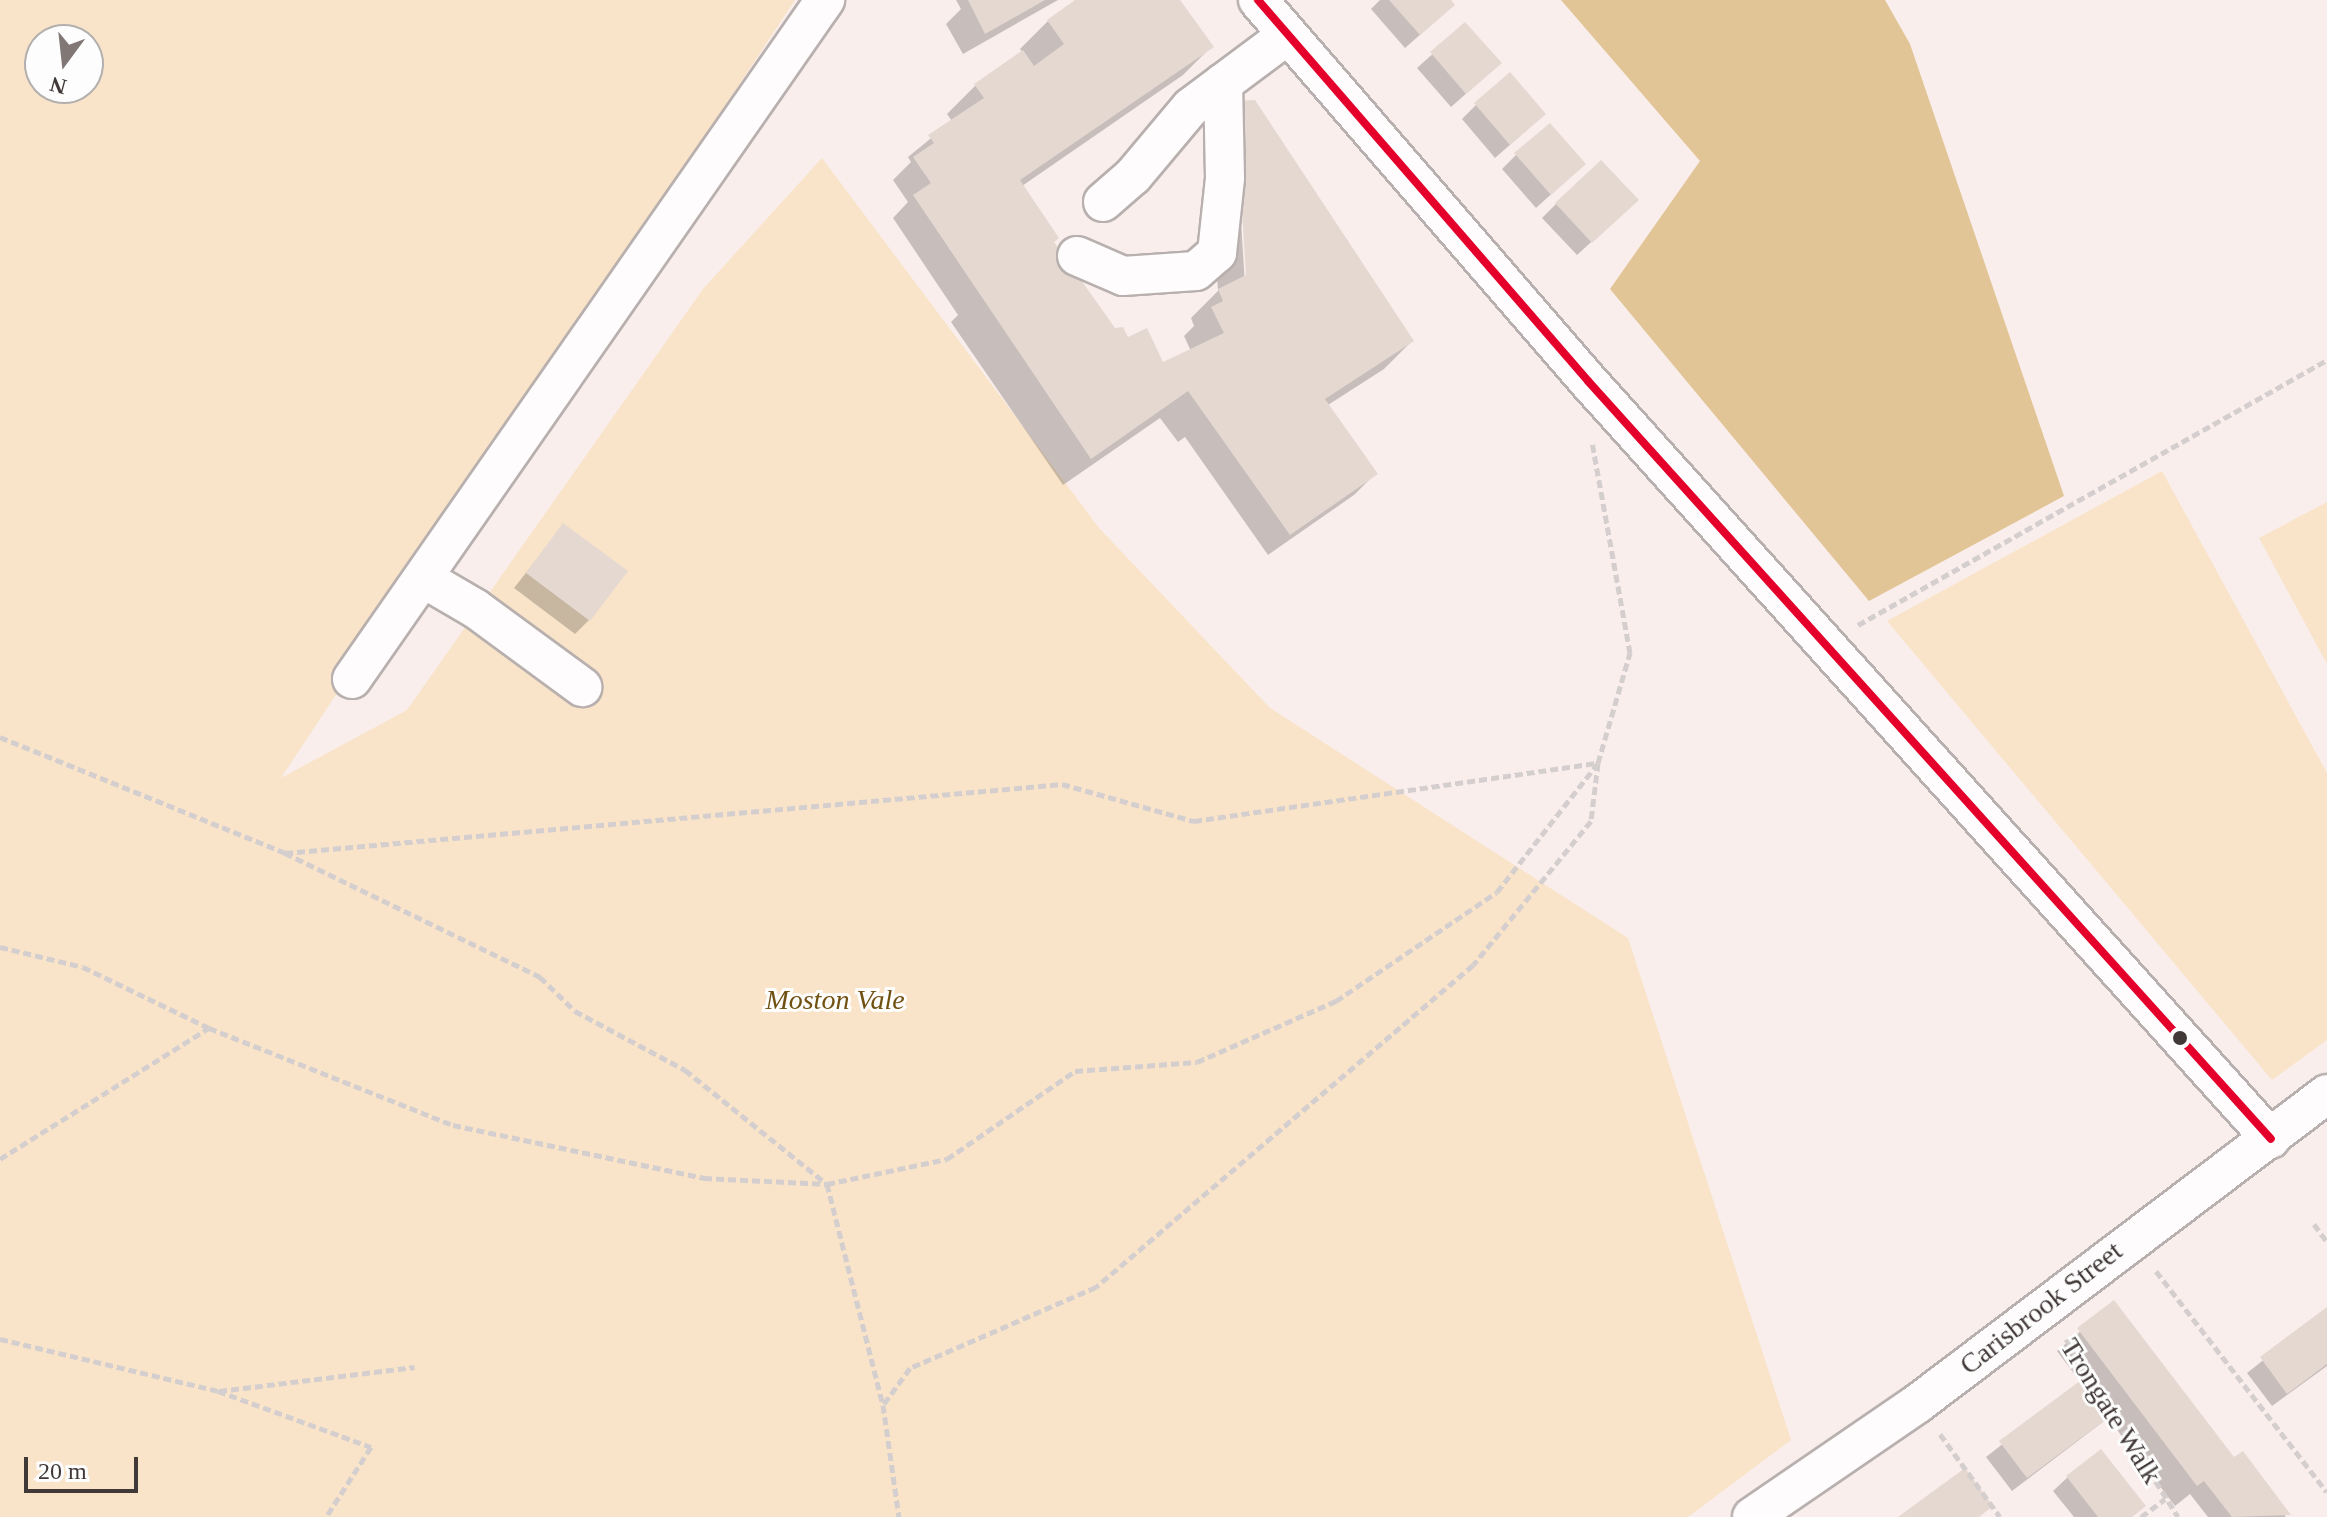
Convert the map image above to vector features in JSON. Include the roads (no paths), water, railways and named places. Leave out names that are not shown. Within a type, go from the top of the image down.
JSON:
[{"type":"street","points":[[352,679],[825,0]]},
{"type":"street","points":[[1258,0],[1285,37],[1588,381],[2271,1139]]},
{"type":"street","points":[[1103,202],[1133,176],[1191,107],[1285,37]]},
{"type":"street","points":[[1077,256],[1123,276],[1196,271],[1217,253],[1225,178],[1223,83]]},
{"type":"street","points":[[423,578],[476,609],[582,687]]},
{"type":"street","name":"Carisbrook Street","points":[[1752,1517],[1917,1404],[2130,1238],[2271,1139],[2327,1094]]},
{"type":"park label","name":"Moston Vale","points":[[835,1000]]}]
